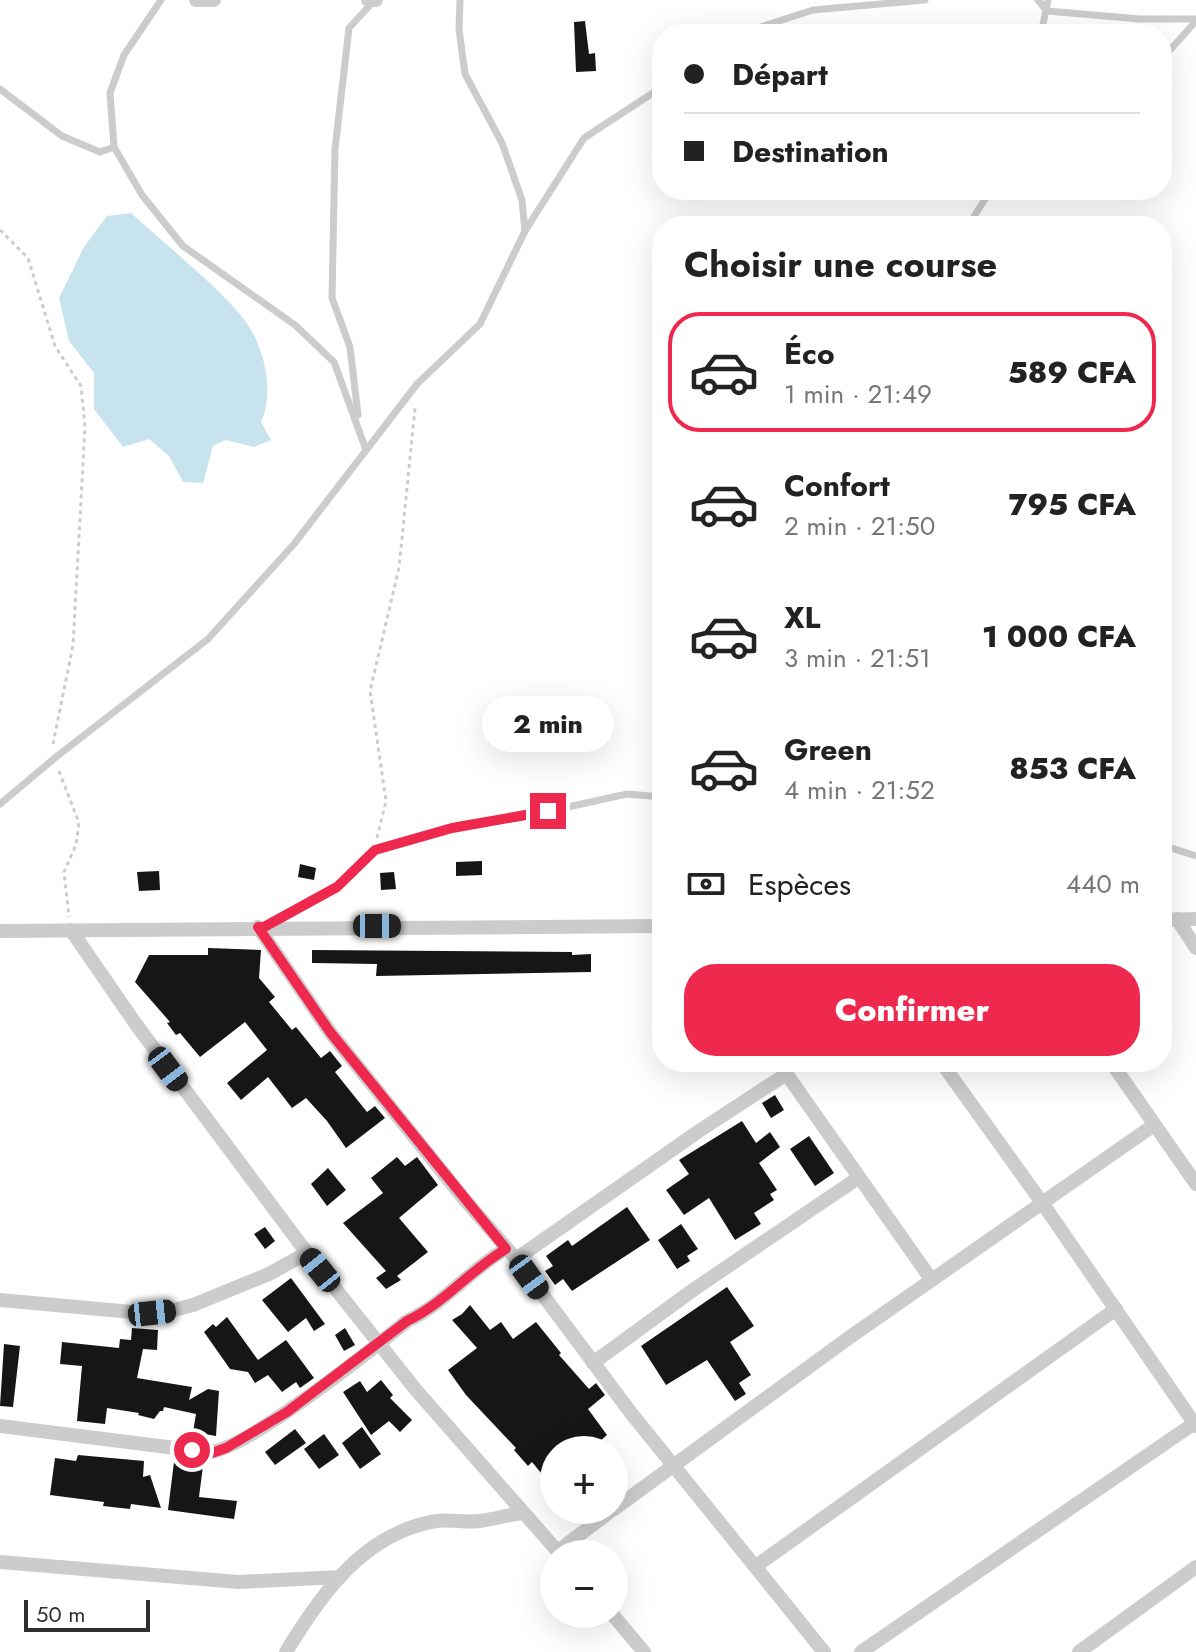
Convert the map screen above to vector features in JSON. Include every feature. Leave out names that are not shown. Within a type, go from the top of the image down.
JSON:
[{"type":"street","points":[[368,0],[375,0]]},
{"type":"street","points":[[1172,919],[1196,919]]},
{"type":"street","points":[[1172,921],[1196,948]]},
{"type":"street","points":[[0,931],[652,926]]},
{"type":"street","points":[[261,927],[330,1032],[511,1254],[672,1464],[824,1652]]},
{"type":"street","points":[[71,930],[135,1023],[307,1253],[379,1344],[547,1540]]},
{"type":"street","points":[[0,1426],[216,1452],[287,1412],[407,1321],[428,1311],[492,1257],[511,1254],[699,1131],[777,1072]]},
{"type":"street","points":[[785,1072],[931,1279]]},
{"type":"street","points":[[861,1652],[1195,1424],[948,1072]]},
{"type":"street","points":[[1118,1072],[1196,1184]]},
{"type":"street","points":[[628,1498],[931,1279],[1154,1125]]},
{"type":"street","points":[[593,1363],[693,1290],[858,1178]]},
{"type":"street","points":[[0,1300],[133,1312],[170,1311],[220,1295],[307,1253]]},
{"type":"street","points":[[756,1566],[1116,1309]]},
{"type":"street","points":[[286,1652],[302,1625],[340,1577],[367,1550],[407,1530],[436,1521],[477,1521],[523,1513]]},
{"type":"street","points":[[575,1540],[595,1524]]},
{"type":"street","points":[[0,1562],[238,1582],[340,1577]]},
{"type":"street","points":[[1079,1652],[1196,1567]]},
{"type":"street","points":[[624,1628],[644,1652]]},
{"type":"lane","points":[[161,0],[124,55],[110,93],[114,147],[142,195],[183,246],[295,325],[334,362],[366,450]]},
{"type":"lane","points":[[359,430],[350,347],[332,298],[335,149],[349,28],[375,0]]},
{"type":"lane","points":[[460,0],[459,29],[465,74],[502,143],[522,200],[525,231]]},
{"type":"lane","points":[[770,24],[813,10],[925,0]]},
{"type":"lane","points":[[1038,0],[1047,11],[1196,20]]},
{"type":"lane","points":[[1044,24],[1048,0]]},
{"type":"lane","points":[[1172,48],[1196,20]]},
{"type":"lane","points":[[0,89],[62,136],[100,152],[114,147]]},
{"type":"lane","points":[[0,804],[208,639],[294,544],[417,384],[480,324],[525,231],[584,138],[652,94]]},
{"type":"lane","points":[[261,927],[337,887],[375,850],[452,828],[522,817],[627,794],[652,796]]},
{"type":"lane","points":[[1172,848],[1196,856]]},
{"type":"path","points":[[0,230],[28,258],[55,346],[81,386],[85,427],[73,645],[52,744],[61,782],[79,823],[76,845],[64,872],[71,930]]},
{"type":"path","points":[[375,850],[386,801],[370,691],[399,568],[417,384]]},
{"type":"water","points":[[131,213],[239,313],[255,337],[265,365],[267,395],[261,422],[271,440],[254,447],[226,440],[213,446],[203,483],[183,482],[169,456],[149,439],[123,447],[94,409],[94,373],[69,341],[59,298],[84,247],[107,216]]},
{"type":"building","points":[[585,21],[589,54],[595,53],[596,71],[576,72],[574,22]]},
{"type":"building","points":[[482,861],[482,875],[456,876],[456,862]]},
{"type":"building","points":[[300,864],[316,868],[314,880],[298,877]]},
{"type":"building","points":[[159,871],[160,890],[139,891],[137,872]]},
{"type":"building","points":[[394,872],[396,889],[381,890],[380,873]]},
{"type":"building","points":[[208,948],[261,950],[259,978],[275,997],[269,1002],[292,1030],[296,1027],[321,1058],[330,1051],[342,1066],[335,1072],[367,1112],[375,1106],[385,1118],[346,1148],[306,1098],[292,1108],[268,1077],[241,1100],[227,1083],[267,1050],[245,1022],[200,1057],[180,1033],[176,1035],[167,1023],[170,1022],[135,982],[149,955],[208,955]]},
{"type":"building","points":[[312,950],[572,952],[572,955],[591,954],[591,972],[376,976],[377,964],[312,963]]},
{"type":"building","points":[[775,1095],[784,1110],[771,1118],[762,1103]]},
{"type":"building","points":[[742,1121],[756,1143],[770,1132],[780,1147],[759,1163],[777,1190],[770,1194],[774,1200],[754,1213],[761,1224],[735,1240],[709,1198],[684,1215],[666,1190],[689,1174],[679,1160]]},
{"type":"building","points":[[809,1136],[834,1173],[815,1186],[790,1149]]},
{"type":"building","points":[[397,1157],[405,1166],[417,1157],[438,1185],[399,1218],[428,1252],[397,1276],[401,1280],[386,1289],[376,1278],[386,1271],[343,1223],[383,1193],[371,1178]]},
{"type":"building","points":[[328,1168],[346,1190],[327,1206],[311,1184]]},
{"type":"building","points":[[627,1207],[650,1240],[572,1291],[563,1279],[555,1285],[545,1271],[553,1266],[546,1256],[568,1240],[572,1246]]},
{"type":"building","points":[[681,1224],[698,1249],[687,1256],[690,1261],[677,1269],[658,1240]]},
{"type":"building","points":[[265,1227],[275,1241],[265,1249],[254,1234]]},
{"type":"building","points":[[291,1278],[325,1324],[314,1331],[306,1318],[288,1332],[262,1300]]},
{"type":"building","points":[[727,1287],[754,1326],[730,1342],[751,1375],[739,1383],[746,1394],[735,1401],[707,1360],[666,1385],[641,1346]]},
{"type":"building","points":[[470,1305],[490,1330],[501,1322],[513,1339],[536,1322],[561,1353],[559,1355],[589,1389],[596,1383],[605,1395],[588,1409],[607,1435],[540,1436],[540,1472],[532,1462],[528,1466],[448,1370],[477,1348],[452,1320]]},
{"type":"building","points":[[227,1317],[258,1360],[286,1340],[314,1378],[300,1388],[296,1382],[282,1392],[268,1375],[255,1383],[248,1372],[230,1369],[204,1332]]},
{"type":"building","points":[[132,1328],[158,1330],[157,1350],[143,1349],[137,1378],[192,1387],[189,1400],[208,1389],[219,1391],[216,1436],[193,1432],[196,1414],[164,1407],[154,1419],[139,1413],[107,1408],[105,1424],[77,1421],[82,1366],[60,1364],[62,1342],[119,1348],[120,1339],[131,1340]]},
{"type":"building","points":[[345,1328],[355,1345],[344,1351],[335,1335]]},
{"type":"building","points":[[4,1344],[20,1346],[13,1407],[0,1406]]},
{"type":"building","points":[[381,1380],[393,1395],[390,1398],[412,1420],[400,1432],[389,1421],[371,1435],[343,1392],[360,1381],[367,1392]]},
{"type":"building","points":[[362,1427],[381,1454],[360,1469],[342,1443]]},
{"type":"building","points":[[295,1429],[306,1443],[275,1465],[265,1452]]},
{"type":"building","points":[[324,1434],[339,1455],[319,1469],[304,1449]]},
{"type":"building","points":[[78,1455],[144,1461],[143,1477],[150,1475],[161,1508],[131,1504],[130,1509],[103,1506],[104,1502],[50,1495],[55,1458],[76,1461]]},
{"type":"building","points":[[174,1462],[203,1466],[199,1497],[237,1501],[234,1519],[168,1510]]},
{"type":"route","points":[[192,1450],[220,1451],[287,1412],[407,1321],[428,1311],[492,1257],[506,1249],[330,1032],[258,927],[264,927],[337,887],[375,850],[452,828],[548,811]]}]
